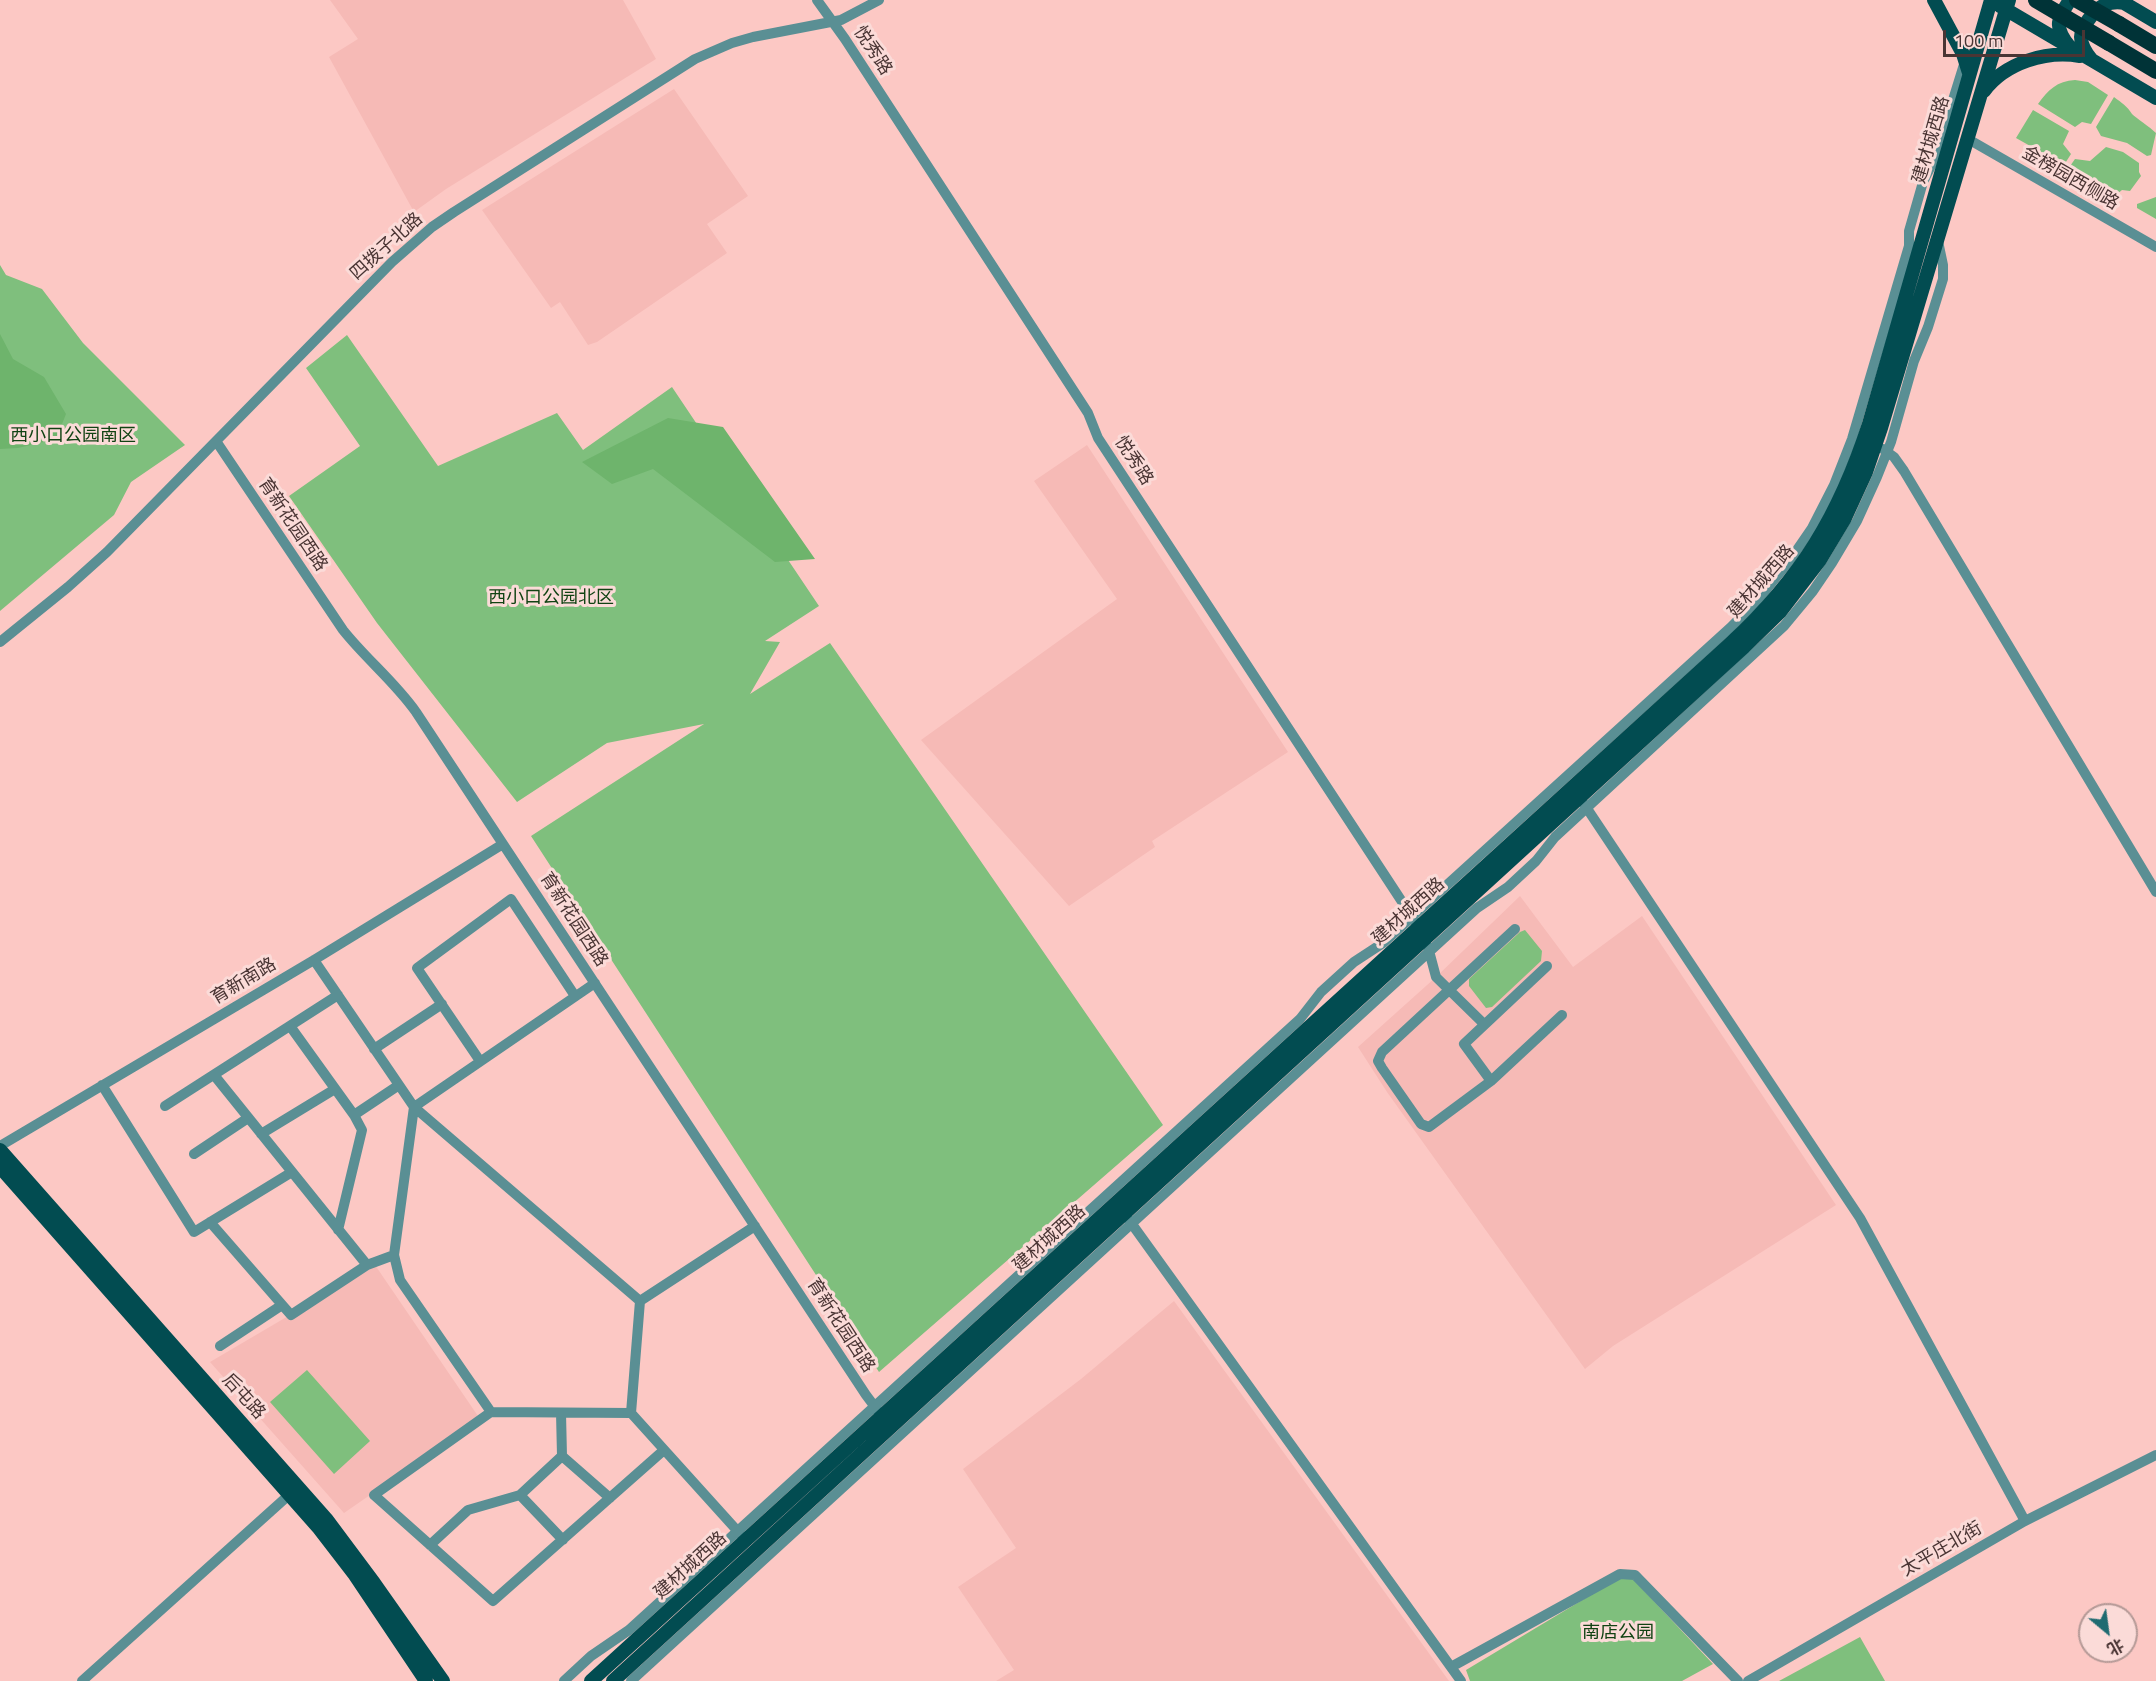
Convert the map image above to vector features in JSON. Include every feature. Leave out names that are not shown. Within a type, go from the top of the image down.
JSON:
[{"type":"highway","points":[[2036,0],[2156,71]]},
{"type":"highway","points":[[2077,0],[2156,46]]},
{"type":"main road","points":[[1934,0],[1965,63]]},
{"type":"main road","points":[[1990,0],[2008,5],[2073,49],[2156,98]]},
{"type":"main road","name":"建材城西路","points":[[591,1681],[742,1536],[1124,1213],[1763,612],[1789,583],[1819,540],[1848,484],[1875,446],[1965,63],[1980,37],[1990,0]]},
{"type":"main road","points":[[2070,0],[2058,24],[2064,39],[2073,49]]},
{"type":"main road","points":[[2095,62],[2088,55],[2081,38],[2084,27],[2094,11],[2104,4],[2113,0],[2122,2],[2156,22]]},
{"type":"main road","name":"建材城西路","points":[[1124,1213],[1225,1104],[1421,934],[1583,803],[1755,637],[1791,599],[1820,560],[1844,520],[1875,446],[2008,5]]},
{"type":"main road","points":[[1978,102],[1996,79],[2017,65],[2033,59],[2052,55],[2072,55],[2095,62]]},
{"type":"main road","name":"后屯路","points":[[0,1148],[327,1520],[443,1681]]},
{"type":"main road","name":"后屯路","points":[[0,1167],[290,1494],[355,1575],[426,1681]]},
{"type":"main road","name":"建材城西路","points":[[613,1681],[883,1416]]},
{"type":"street","name":"悦秀路","points":[[817,0],[1088,413],[1096,435],[1103,446],[1421,934],[1436,976],[1484,1024]]},
{"type":"street","name":"四拨子北路","points":[[0,642],[87,570],[392,262],[413,242],[454,212],[695,59],[732,43],[753,37],[833,22],[848,17],[879,0]]},
{"type":"street","name":"建材城西路","points":[[883,1416],[1176,1132],[1300,1019],[1321,992],[1338,976],[1354,962],[1383,943],[1421,934],[1743,616],[1768,588],[1807,536],[1834,485],[1852,439],[1909,246],[1909,231],[1923,182],[1935,158],[1965,63]]},
{"type":"street","name":"金榜园西侧路","points":[[1968,139],[2156,248]]},
{"type":"street","name":"育新花园西路","points":[[216,441],[343,630],[406,697],[883,1416]]},
{"type":"street","points":[[1875,446],[1904,471],[2156,892]]},
{"type":"street","points":[[1583,803],[1860,1218],[2025,1521]]},
{"type":"street","name":"育新南路","points":[[0,1148],[503,844]]},
{"type":"street","points":[[480,1061],[417,968],[511,899],[575,996]]},
{"type":"street","points":[[1515,929],[1382,1052],[1378,1061],[1421,1124],[1430,1127],[1491,1081],[1562,1015]]},
{"type":"street","points":[[314,960],[414,1107],[640,1301]]},
{"type":"street","points":[[1491,1081],[1464,1044],[1547,966]]},
{"type":"street","points":[[491,1412],[400,1280],[394,1256],[414,1107],[594,983]]},
{"type":"street","points":[[165,1106],[338,995]]},
{"type":"street","points":[[374,1049],[442,1004]]},
{"type":"street","points":[[290,1026],[354,1115],[362,1130],[338,1230]]},
{"type":"street","points":[[214,1075],[366,1265]]},
{"type":"street","points":[[102,1085],[194,1232],[292,1172]]},
{"type":"street","points":[[354,1115],[399,1085]]},
{"type":"street","points":[[261,1134],[335,1089]]},
{"type":"street","points":[[1176,1132],[1225,1104]]},
{"type":"street","points":[[194,1154],[249,1118]]},
{"type":"street","name":"建材城西路","points":[[631,1681],[1124,1213]]},
{"type":"street","points":[[1124,1213],[1461,1681]]},
{"type":"street","points":[[210,1222],[291,1315],[366,1265],[394,1256]]},
{"type":"street","points":[[640,1301],[755,1226]]},
{"type":"street","points":[[640,1301],[631,1413],[742,1536]]},
{"type":"street","points":[[220,1346],[282,1305]]},
{"type":"street","points":[[631,1413],[491,1412],[374,1495],[493,1601],[664,1450]]},
{"type":"street","points":[[561,1413],[562,1456],[610,1498]]},
{"type":"street","name":"太平庄北街","points":[[1748,1681],[2025,1521],[2156,1455]]},
{"type":"street","points":[[430,1545],[468,1510],[520,1495],[562,1456]]},
{"type":"street","points":[[82,1681],[290,1494]]},
{"type":"street","points":[[520,1495],[563,1540]]},
{"type":"street","name":"建材城西路","points":[[564,1681],[591,1656],[629,1630],[742,1536]]},
{"type":"street","points":[[1451,1667],[1620,1574],[1635,1575],[1738,1681]]},
{"type":"shaded area","points":[[330,0],[623,0],[656,59],[446,189],[414,212],[329,57],[358,39]]},
{"type":"shaded area","points":[[674,89],[748,196],[707,224],[727,253],[597,342],[588,345],[560,302],[551,308],[482,210]]},
{"type":"shaded area","points":[[1087,445],[1288,752],[1152,841],[1155,847],[1069,906],[921,740],[1117,599],[1034,481]]},
{"type":"shaded area","points":[[1520,896],[1573,967],[1642,916],[1836,1205],[1613,1346],[1585,1369],[1387,1092],[1358,1047],[1436,977]]},
{"type":"shaded area","points":[[375,1265],[480,1419],[344,1513],[210,1362]]},
{"type":"shaded area","points":[[1174,1301],[1449,1681],[996,1681],[1014,1670],[958,1587],[1016,1548],[963,1469],[1081,1379]]},
{"type":"green space","points":[[2075,80],[2088,82],[2108,95],[2091,124],[2082,122],[2075,127],[2038,104],[2054,87],[2063,82]]},
{"type":"green space","points":[[2114,97],[2156,133],[2151,155],[2147,156],[2127,143],[2101,136],[2096,127]]},
{"type":"green space","points":[[2033,110],[2069,131],[2063,144],[2071,154],[2064,165],[2016,138]]},
{"type":"green space","points":[[2106,147],[2123,152],[2139,163],[2141,176],[2130,191],[2122,190],[2116,195],[2068,169],[2075,159],[2090,161]]},
{"type":"green space","points":[[2156,197],[2156,219],[2137,208],[2137,204]]},
{"type":"green space","name":"西小口公园南区","points":[[0,265],[6,275],[42,289],[83,343],[185,445],[131,482],[114,515],[0,611]]},
{"type":"green space","points":[[0,334],[13,359],[44,377],[66,414],[56,439],[18,448],[0,449]]},
{"type":"green space","name":"西小口公园北区","points":[[347,335],[438,466],[557,413],[583,450],[672,387],[819,606],[765,641],[780,642],[750,694],[830,643],[1163,1125],[879,1372],[531,836],[704,724],[607,743],[517,802],[377,623],[289,496],[360,446],[306,368]]},
{"type":"green space","points":[[668,418],[723,427],[815,559],[775,562],[653,469],[612,484],[582,462]]},
{"type":"green space","points":[[1525,930],[1542,951],[1541,961],[1492,1007],[1486,1008],[1469,986],[1469,979]]},
{"type":"green space","points":[[307,1370],[370,1441],[334,1474],[270,1402]]},
{"type":"green space","name":"南店公园","points":[[1619,1578],[1632,1578],[1713,1664],[1682,1681],[1470,1681],[1466,1670]]},
{"type":"green space","points":[[1860,1637],[1885,1681],[1779,1681]]}]
